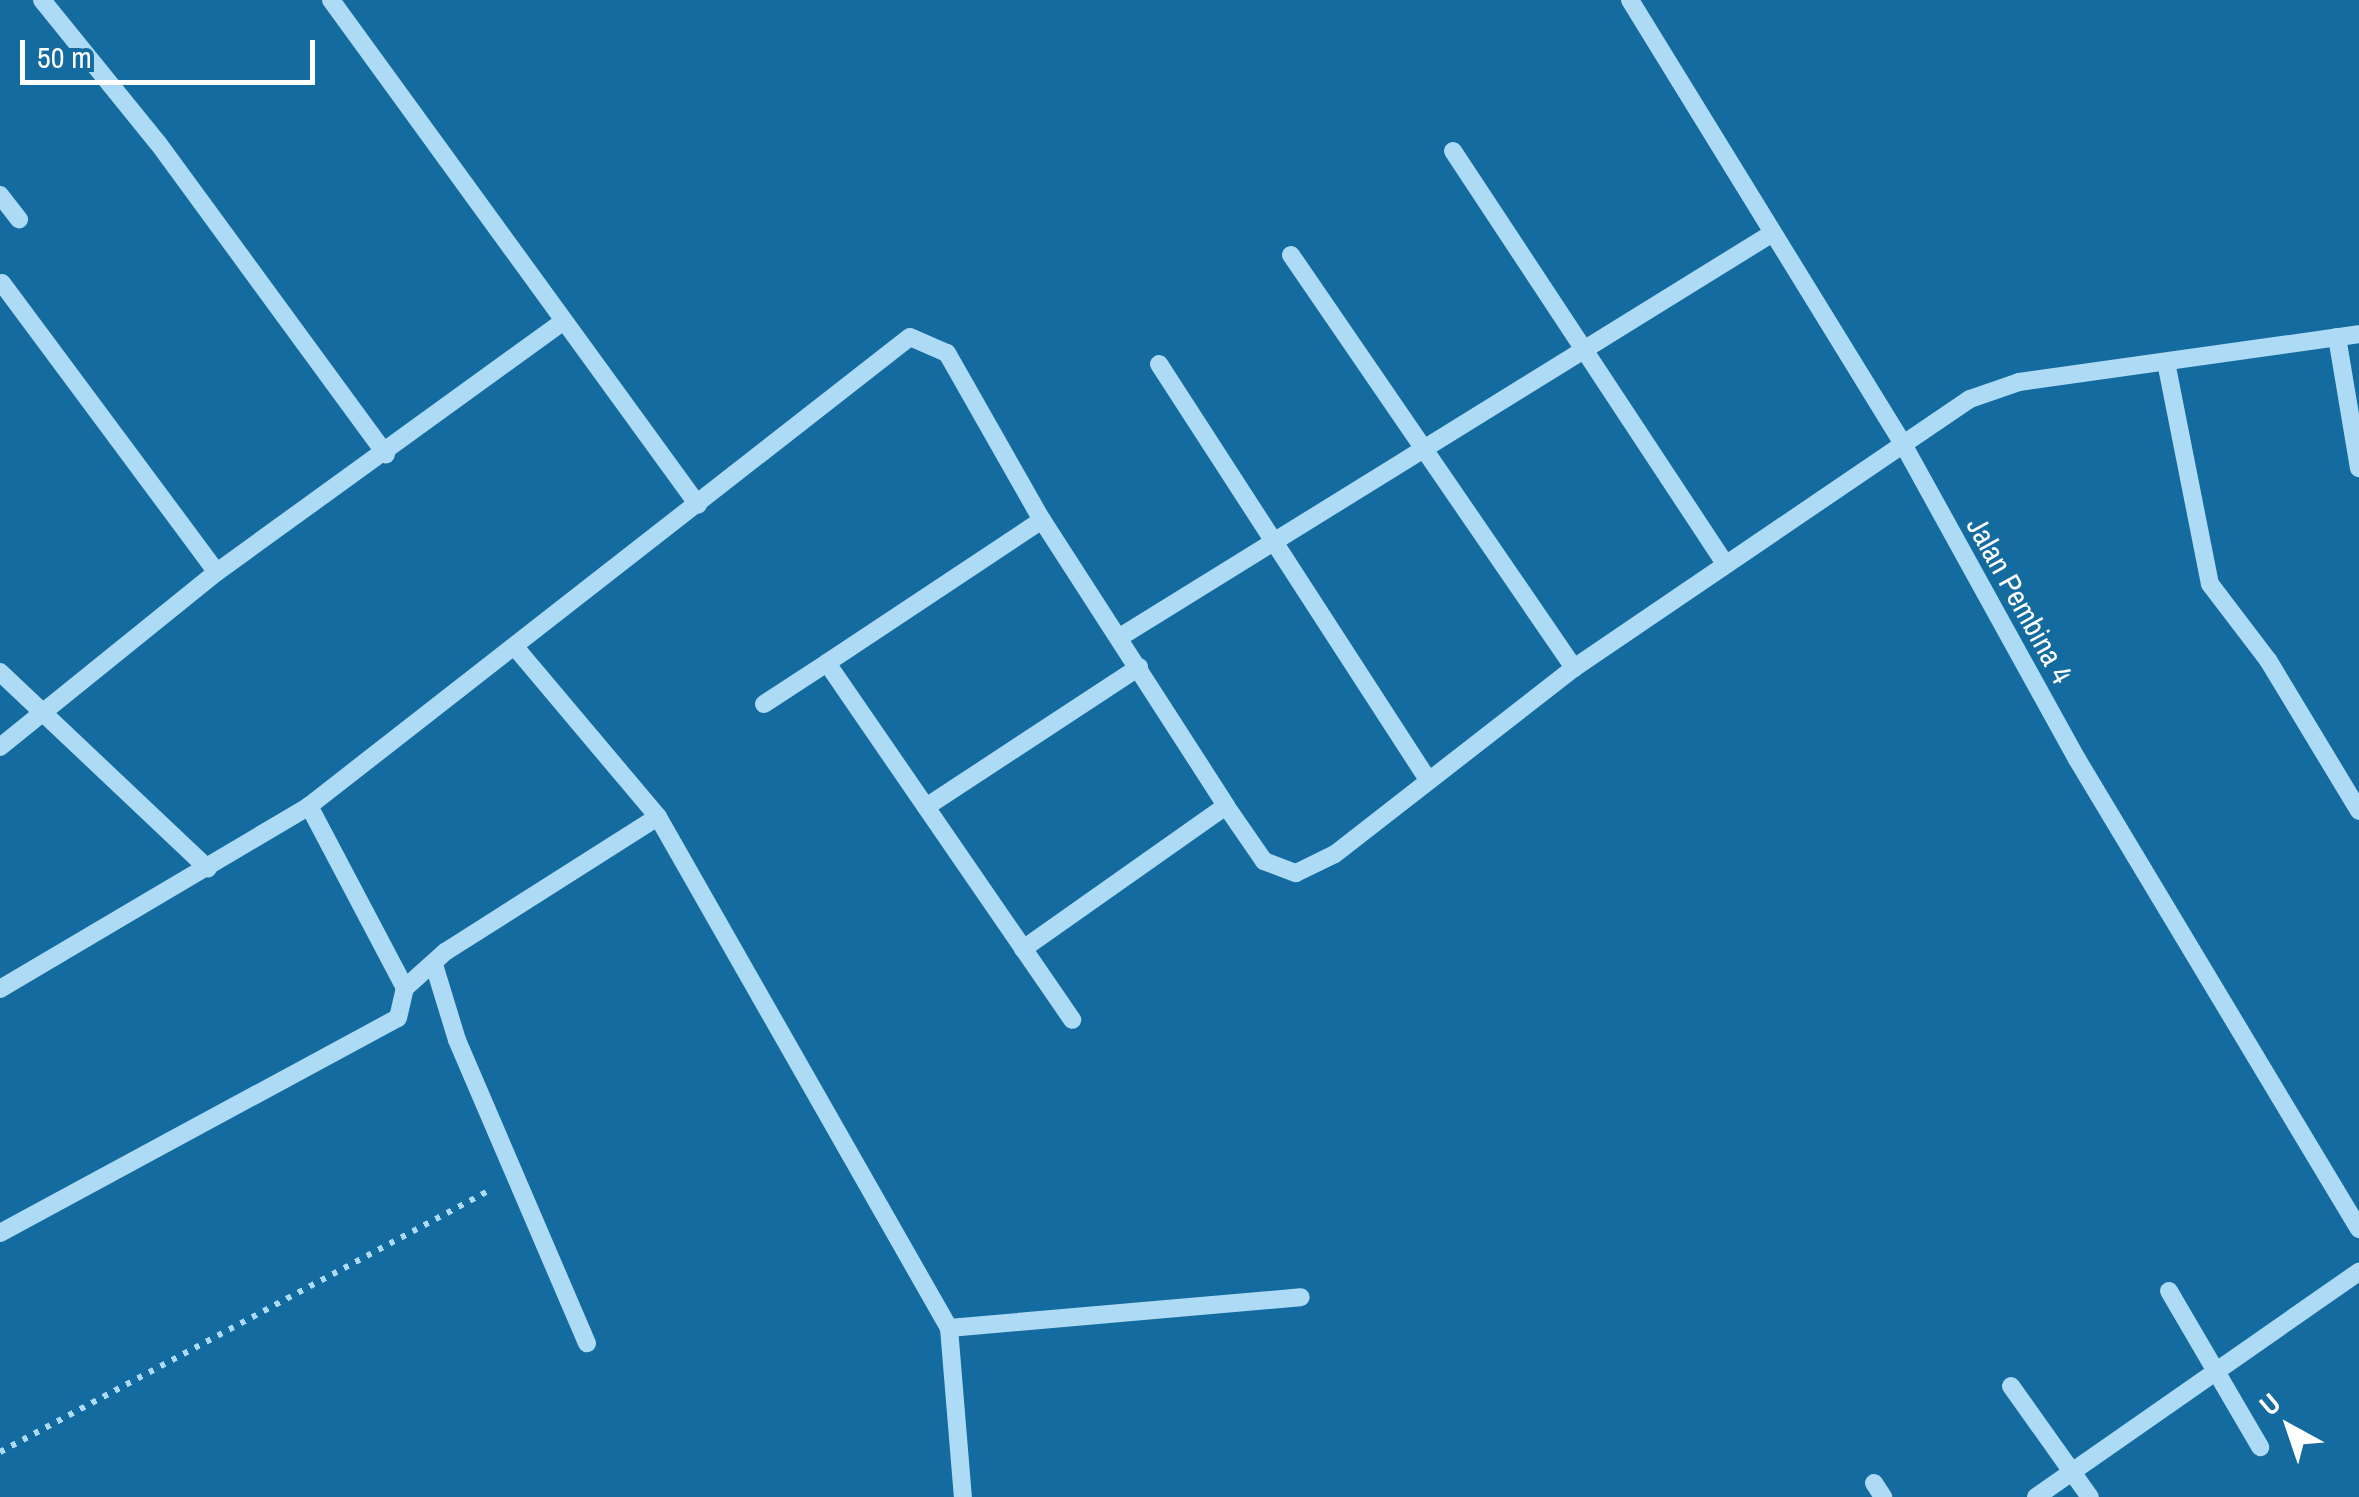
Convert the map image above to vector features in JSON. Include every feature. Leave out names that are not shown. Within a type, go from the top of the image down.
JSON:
[{"type":"street","points":[[42,0],[158,142],[386,454]]},
{"type":"street","points":[[331,0],[698,505]]},
{"type":"street","name":"Jalan Pembina 4","points":[[1630,0],[1770,234],[1903,444],[2076,759],[2357,1220]]},
{"type":"street","points":[[1453,151],[1725,564]]},
{"type":"street","points":[[0,195],[20,219]]},
{"type":"street","points":[[1120,637],[1587,351],[1770,234]]},
{"type":"street","points":[[1291,254],[1574,668]]},
{"type":"street","points":[[2,283],[217,572]]},
{"type":"street","points":[[0,747],[217,572],[386,454],[562,322]]},
{"type":"street","points":[[0,989],[309,806],[910,337],[923,336],[948,353],[1042,520],[1226,806],[1264,861],[1296,873],[1335,854],[1427,778],[1574,668],[1903,444],[1991,390],[2359,334]]},
{"type":"street","points":[[2338,337],[2359,468]]},
{"type":"street","points":[[2166,362],[2210,584],[2268,660],[2359,811]]},
{"type":"street","points":[[1159,364],[1427,778]]},
{"type":"street","points":[[764,704],[1042,520]]},
{"type":"street","points":[[515,647],[658,817],[950,1328],[963,1497]]},
{"type":"street","points":[[827,663],[1072,1020]]},
{"type":"street","points":[[926,807],[1139,667]]},
{"type":"street","points":[[0,672],[208,868]]},
{"type":"street","points":[[0,1233],[386,1029],[405,1007],[406,988],[309,806]]},
{"type":"street","points":[[1023,949],[1226,806]]},
{"type":"street","points":[[406,988],[435,968],[446,952],[658,817]]},
{"type":"street","points":[[435,968],[586,1343]]},
{"type":"street","points":[[2036,1497],[2359,1272]]},
{"type":"street","points":[[2170,1291],[2260,1447]]},
{"type":"street","points":[[950,1328],[1301,1297]]},
{"type":"street","points":[[2011,1386],[2090,1497]]},
{"type":"path","points":[[0,1452],[516,1177]]}]
